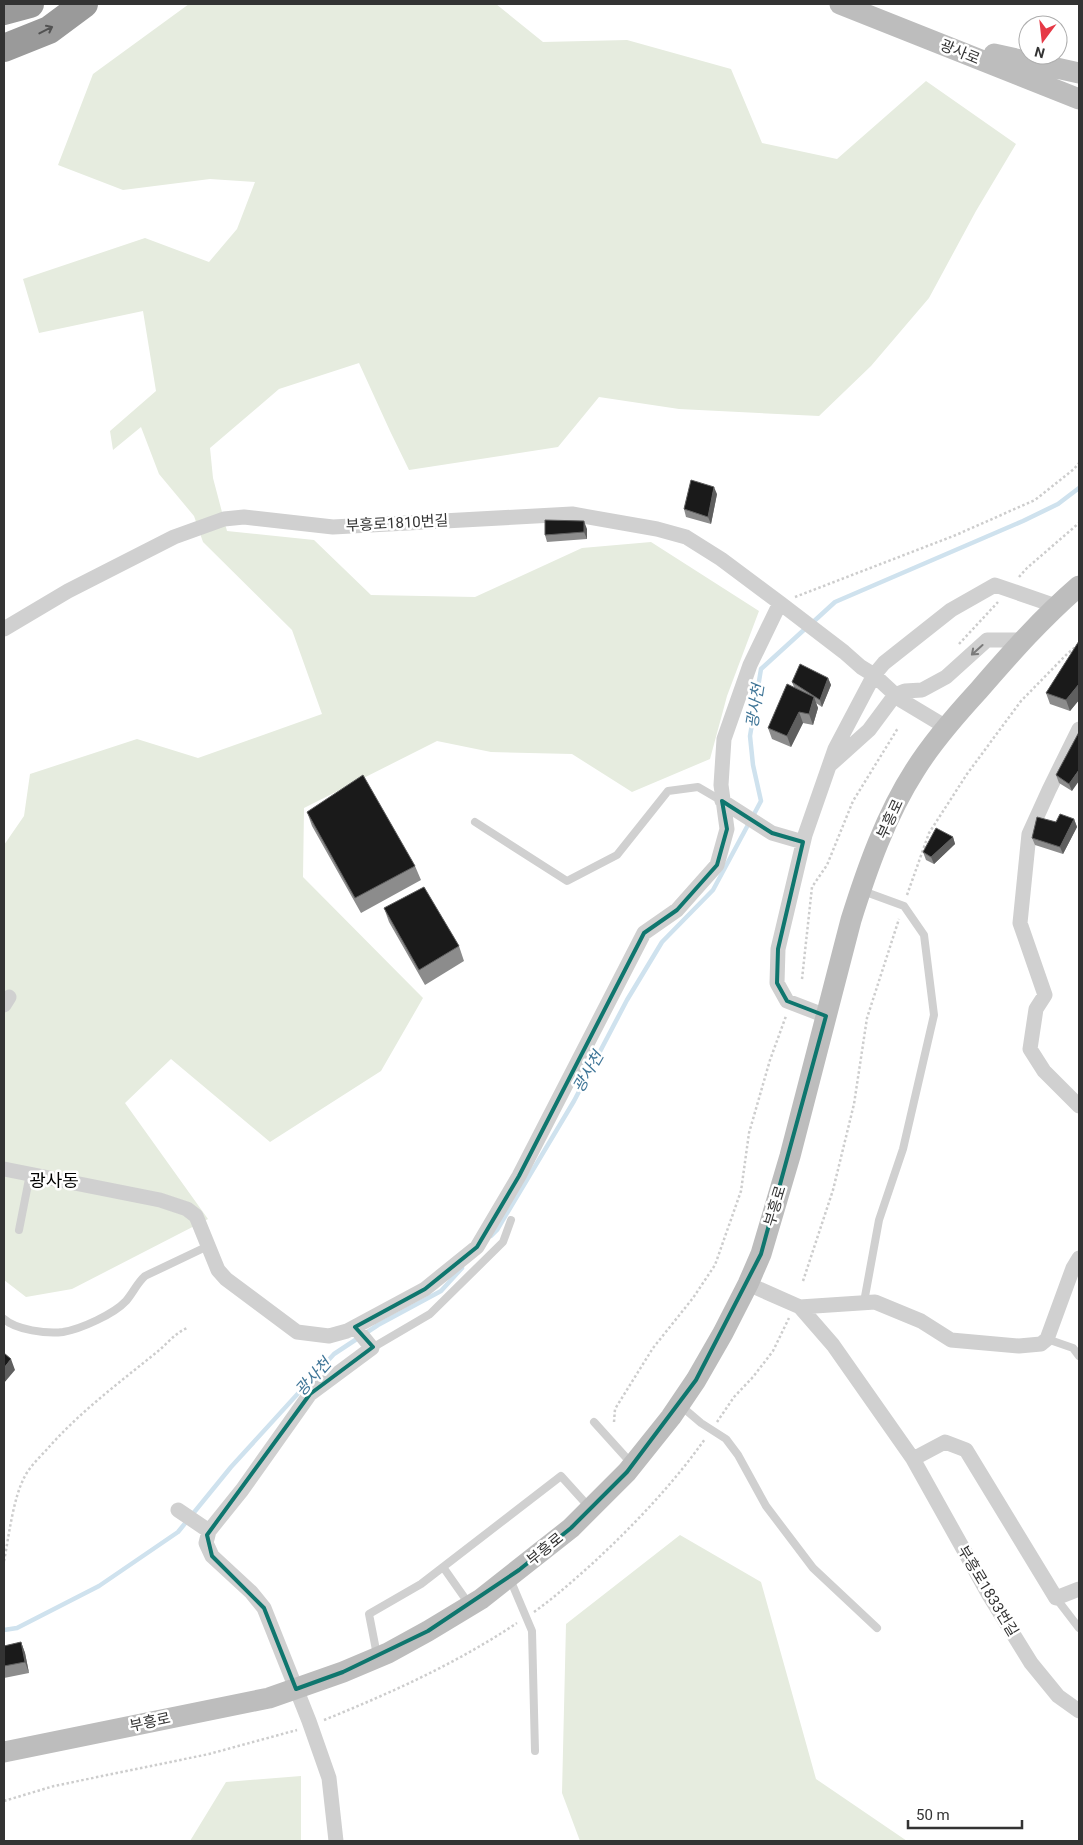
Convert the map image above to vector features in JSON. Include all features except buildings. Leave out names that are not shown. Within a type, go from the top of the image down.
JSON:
[{"type":"highway","points":[[4,11],[30,4]]},
{"type":"highway","points":[[4,48],[49,30],[84,4]]},
{"type":"main road","name":"광사로","points":[[840,4],[1079,99]]},
{"type":"main road","points":[[932,41],[1079,73]]},
{"type":"main road","name":"부흥로","points":[[4,1752],[268,1698],[343,1672],[378,1657],[428,1631],[470,1605],[509,1577],[571,1528],[632,1464],[679,1405],[723,1333],[761,1254],[788,1164],[861,890],[888,820],[914,771],[946,727],[1022,640],[1079,586]]},
{"type":"street","name":"부흥로1810번길","points":[[4,628],[68,591],[174,537],[224,519],[244,517],[333,527],[572,514],[657,529],[686,537],[721,559],[874,675]]},
{"type":"street","points":[[826,1016],[787,1001],[777,983],[778,949],[804,842],[829,766],[835,749],[874,675],[884,663],[952,610],[995,585],[1056,606]]},
{"type":"street","points":[[4,1169],[160,1200],[187,1209],[196,1216],[218,1270],[226,1279],[297,1332],[329,1336],[347,1331],[425,1289],[477,1247],[519,1176],[644,933],[677,910],[717,865],[727,830],[726,803],[721,785],[724,739],[750,665],[786,607]]},
{"type":"street","points":[[829,766],[869,730],[896,695],[905,691],[922,690],[946,677],[987,640],[1022,640]]},
{"type":"street","points":[[874,675],[901,700],[946,727]]},
{"type":"street","points":[[1079,729],[1029,834],[1020,923],[1045,995],[1036,1009],[1030,1049],[1044,1071],[1079,1106]]},
{"type":"street","points":[[726,803],[772,833],[804,842]]},
{"type":"street","points":[[861,1302],[875,1302],[922,1321],[952,1340],[1019,1346],[1041,1344],[1047,1339],[1073,1268],[1079,1258]]},
{"type":"street","name":"부흥로1833번길","points":[[748,1284],[800,1307],[833,1345],[913,1459],[989,1595],[1031,1663],[1058,1696],[1079,1711]]},
{"type":"street","name":"부흥로1833번길","points":[[800,1307],[861,1302]]},
{"type":"street","points":[[336,1841],[329,1778],[264,1608],[251,1592],[212,1556],[206,1543],[209,1530],[242,1490],[310,1394],[371,1346],[356,1327]]},
{"type":"street","points":[[913,1459],[945,1442],[966,1450],[1056,1598],[1079,1589]]},
{"type":"street","points":[[180,1511],[209,1530]]},
{"type":"lane","points":[[474,822],[567,881],[616,855],[668,791],[698,788],[726,803]]},
{"type":"lane","points":[[861,890],[904,906],[924,935],[934,1015],[903,1149],[879,1220],[861,1302]]},
{"type":"lane","points":[[19,1230],[30,1174]]},
{"type":"lane","points":[[371,1346],[430,1314],[503,1242],[511,1220]]},
{"type":"lane","points":[[4,1319],[21,1329],[56,1332],[74,1329],[118,1308],[126,1301],[145,1276],[208,1246]]},
{"type":"lane","points":[[1047,1339],[1073,1348],[1079,1356]]},
{"type":"lane","points":[[679,1405],[726,1440],[738,1455],[766,1506],[813,1568],[877,1628]]},
{"type":"lane","points":[[594,1422],[632,1464]]},
{"type":"lane","points":[[378,1657],[369,1614],[421,1584],[561,1476],[590,1509]]},
{"type":"lane","points":[[443,1567],[470,1605]]},
{"type":"lane","points":[[509,1577],[532,1632],[534,1751]]},
{"type":"lane","points":[[1056,1598],[1079,1628]]},
{"type":"path","points":[[786,607],[1035,500],[1079,463]]},
{"type":"path","points":[[803,1281],[833,1190],[847,1133],[854,1104],[867,1018],[929,833],[965,773],[1021,701],[1079,644]]},
{"type":"path","points":[[802,980],[812,887],[828,864],[853,801],[898,728]]},
{"type":"path","points":[[614,1422],[615,1409],[653,1348],[693,1298],[715,1266],[741,1192],[749,1133],[770,1060],[786,1016]]},
{"type":"path","points":[[4,1561],[18,1496],[24,1477],[30,1467],[65,1429],[125,1376],[158,1351],[181,1330],[187,1328]]},
{"type":"highlighted area","points":[[722,801],[772,833],[803,842],[778,949],[777,983],[787,1001],[826,1016],[761,1254],[696,1380],[627,1472],[571,1528],[519,1570],[428,1631],[343,1672],[296,1689],[264,1608],[212,1556],[207,1535],[310,1394],[373,1347],[355,1327],[425,1289],[477,1247],[519,1176],[644,933],[677,910],[717,865],[727,829]]},
{"type":"shaded area","points":[[189,4],[496,4],[543,42],[627,40],[731,69],[762,143],[837,159],[926,81],[1016,144],[976,211],[929,298],[871,366],[819,416],[679,409],[599,397],[558,447],[409,470],[359,363],[279,389],[210,448],[213,478],[227,531],[314,540],[371,595],[475,597],[582,548],[651,542],[759,611],[727,696],[710,759],[632,792],[572,754],[491,752],[437,741],[304,808],[303,877],[423,998],[381,1071],[270,1142],[171,1059],[125,1103],[208,1219],[72,1289],[26,1297],[4,1280],[4,845],[24,816],[30,774],[137,739],[198,758],[322,714],[292,630],[203,542],[194,516],[159,474],[141,427],[113,450],[110,431],[156,391],[143,311],[39,333],[23,279],[145,238],[209,262],[237,229],[255,182],[210,179],[123,190],[58,165],[93,74]]},
{"type":"shaded area","points":[[680,1535],[761,1582],[816,1779],[907,1841],[580,1841],[562,1793],[566,1624]]},
{"type":"shaded area","points":[[301,1776],[301,1841],[190,1841],[226,1782]]},
{"type":"waterway","name":"광사천","points":[[812,623],[835,602],[1023,521],[1058,504],[1079,488]]},
{"type":"waterway","name":"광사천","points":[[753,816],[761,801],[753,765],[750,736],[761,669],[806,628]]},
{"type":"waterway","name":"광사천","points":[[491,1236],[497,1230],[574,1101],[627,1000],[662,942],[713,890],[749,823]]},
{"type":"waterway","name":"광사천","points":[[4,1630],[17,1628],[99,1586],[178,1532],[231,1467],[334,1354],[378,1325],[441,1291],[462,1268]]},
{"type":"district","name":"광사동","points":[[54,1180]]}]
